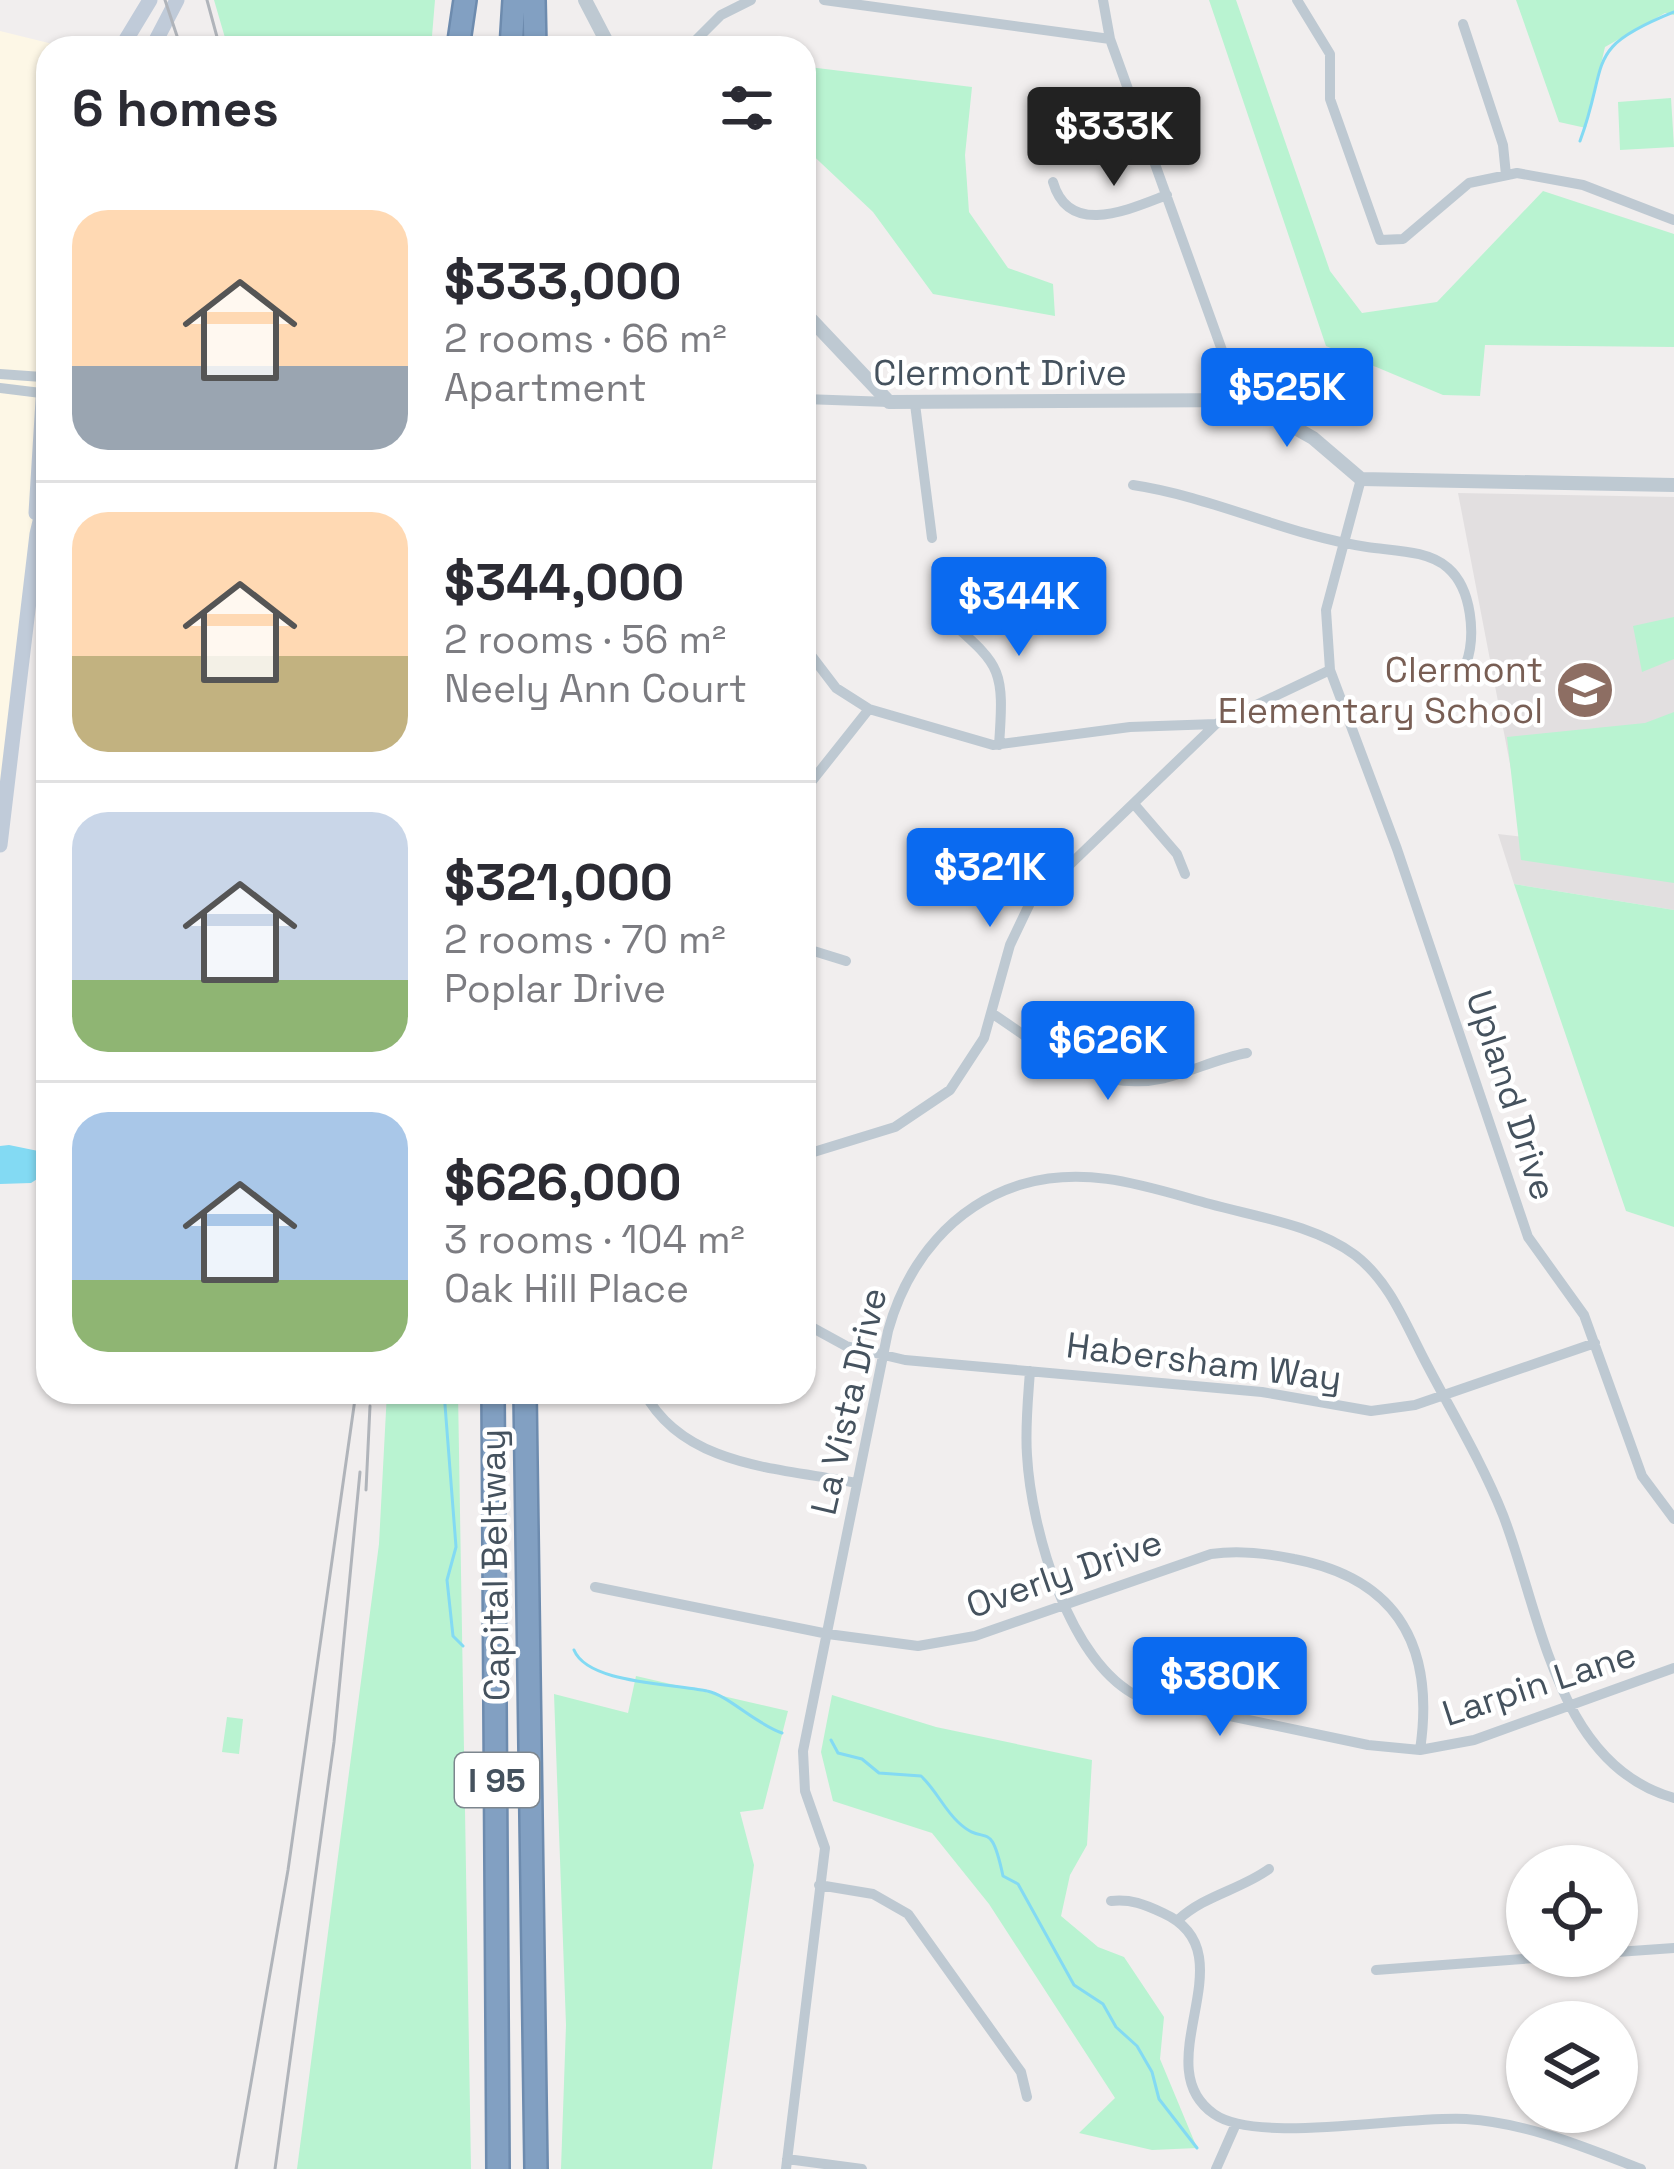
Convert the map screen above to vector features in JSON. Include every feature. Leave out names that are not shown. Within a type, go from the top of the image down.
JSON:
[{"type":"highway","points":[[461,36],[469,0]]},
{"type":"highway","points":[[469,0],[471,36]]},
{"type":"highway","points":[[512,36],[514,0]]},
{"type":"highway","points":[[535,0],[535,36]]},
{"type":"highway","name":"Capital Beltway","points":[[493,1404],[498,2169]]},
{"type":"highway","name":"Capital Beltway","points":[[525,1404],[536,2169]]},
{"type":"main road","points":[[128,36],[150,0]]},
{"type":"main road","points":[[158,36],[177,0]]},
{"type":"main road","points":[[0,845],[36,542]]},
{"type":"street","points":[[585,0],[604,36]]},
{"type":"street","points":[[700,36],[721,15],[752,0]]},
{"type":"street","points":[[824,0],[1110,39]]},
{"type":"street","points":[[1103,0],[1110,39],[1232,379],[1246,400],[1312,438],[1361,479],[1674,485]]},
{"type":"street","points":[[1298,0],[1330,54],[1330,99],[1381,240],[1402,239],[1469,183],[1506,175],[1583,185],[1674,220]]},
{"type":"street","points":[[1463,24],[1503,145],[1506,175]]},
{"type":"street","points":[[1053,182],[1066,205],[1091,216],[1167,195]]},
{"type":"street","points":[[816,325],[889,402]]},
{"type":"street","points":[[0,374],[36,383]]},
{"type":"street","points":[[0,388],[36,386]]},
{"type":"street","name":"Clermont Drive","points":[[816,399],[915,404],[1246,400]]},
{"type":"street","points":[[915,404],[932,538]]},
{"type":"street","name":"Upland Drive","points":[[1361,479],[1325,610],[1330,670],[1397,849],[1528,1237],[1579,1305],[1642,1477],[1674,1519]]},
{"type":"street","points":[[1133,485],[1343,544],[1427,556],[1444,565],[1464,594],[1474,643],[1466,664]]},
{"type":"street","points":[[942,614],[988,653],[1001,676],[999,745]]},
{"type":"street","points":[[816,662],[836,688],[869,709],[954,737],[999,745],[1130,727],[1216,724]]},
{"type":"street","points":[[816,1152],[896,1127],[927,1110],[968,1067],[993,1014],[1010,945],[1030,902],[1216,724],[1330,670]]},
{"type":"street","points":[[816,776],[869,709]]},
{"type":"street","points":[[1134,804],[1168,841],[1185,874]]},
{"type":"street","points":[[816,952],[846,961]]},
{"type":"street","points":[[993,1014],[1067,1065],[1109,1080],[1160,1079],[1246,1053]]},
{"type":"street","name":"La Vista Drive","points":[[786,2164],[822,1828],[805,1791],[802,1769],[882,1356],[906,1281],[952,1223],[1019,1185],[1093,1176],[1305,1231],[1345,1248],[1388,1290],[1503,1515],[1582,1730],[1612,1764],[1674,1798]]},
{"type":"street","name":"Habersham Way","points":[[816,1330],[846,1346],[882,1356],[1262,1392],[1371,1412],[1443,1396],[1595,1343]]},
{"type":"street","name":"Larpin Lane","points":[[1030,1371],[1030,1482],[1067,1604],[1094,1663],[1139,1697],[1368,1745],[1420,1750],[1474,1740],[1674,1668]]},
{"type":"street","points":[[653,1404],[672,1430],[705,1451],[856,1484]]},
{"type":"street","name":"Overly Drive","points":[[595,1587],[828,1634],[892,1644],[937,1644],[1225,1552],[1263,1552],[1338,1570],[1382,1598],[1414,1643],[1426,1695],[1420,1750]]},
{"type":"street","points":[[1178,1920],[1196,1904],[1250,1883],[1269,1869]]},
{"type":"street","points":[[819,1885],[873,1894],[908,1915],[1021,2072],[1027,2096]]},
{"type":"street","points":[[1111,1901],[1130,1899],[1178,1920],[1197,1950],[1202,1987],[1185,2059],[1187,2080],[1194,2097],[1235,2126],[1467,2119],[1556,2136],[1641,2169]]},
{"type":"street","points":[[1638,1951],[1674,1948]]},
{"type":"street","points":[[1376,1970],[1506,1960]]},
{"type":"street","points":[[1216,2169],[1235,2126]]},
{"type":"street","points":[[786,2164],[862,2169]]},
{"type":"shaded area","points":[[0,31],[36,40],[36,542],[0,841]]},
{"type":"shaded area","name":"Clermont Elementary School","points":[[1458,493],[1674,497],[1674,910],[1514,884],[1498,834],[1524,837]]},
{"type":"green space","points":[[214,0],[435,0],[432,36],[224,36]]},
{"type":"green space","points":[[1209,0],[1236,0],[1330,271],[1362,313],[1437,302],[1543,191],[1674,234],[1674,347],[1485,345],[1480,396],[1443,395],[1326,346]]},
{"type":"green space","points":[[1516,0],[1674,0],[1674,15],[1665,13],[1605,47],[1586,128],[1559,122]]},
{"type":"green space","points":[[816,68],[972,87],[965,155],[969,212],[1008,268],[1053,284],[1055,316],[933,294],[873,212],[816,158]]},
{"type":"green space","points":[[1671,98],[1674,147],[1620,150],[1618,102]]},
{"type":"green space","points":[[1674,617],[1674,659],[1642,672],[1633,626]]},
{"type":"green space","points":[[1674,712],[1674,883],[1521,860],[1507,737],[1645,723]]},
{"type":"green space","points":[[1514,884],[1674,910],[1674,1227],[1626,1211]]},
{"type":"green space","points":[[386,1404],[458,1404],[471,2169],[297,2169],[379,1544]]},
{"type":"green space","points":[[636,1676],[788,1711],[763,1809],[740,1812],[754,1865],[712,2169],[561,2169],[566,2025],[554,1694],[628,1713]]},
{"type":"green space","points":[[832,1695],[936,1727],[1092,1760],[1087,1845],[1070,1875],[1061,1916],[1098,1947],[1124,1957],[1164,2017],[1160,2059],[1197,2148],[1152,2150],[1079,2133],[1115,2098],[989,1904],[932,1833],[833,1801],[821,1752]]},
{"type":"green space","points":[[227,1717],[243,1719],[239,1754],[222,1752]]},
{"type":"water","points":[[0,1146],[36,1151],[36,1180],[0,1184]]},
{"type":"waterway","points":[[1580,141],[1599,74],[1612,48],[1625,36],[1674,12]]},
{"type":"waterway","points":[[445,1404],[456,1547],[447,1580],[453,1636],[463,1646]]},
{"type":"waterway","points":[[574,1650],[582,1661],[613,1676],[715,1694],[782,1733]]},
{"type":"waterway","points":[[831,1740],[838,1753],[862,1759],[879,1773],[921,1776],[958,1822],[990,1839],[1003,1876],[1018,1884],[1074,1985],[1103,2004],[1116,2027],[1137,2046],[1152,2072],[1159,2099],[1197,2148]]},
{"type":"railway","points":[[165,0],[177,36]]},
{"type":"railway","points":[[207,0],[217,36]]},
{"type":"railway","points":[[236,2169],[288,1870],[354,1404]]},
{"type":"railway","points":[[366,1490],[370,1406]]},
{"type":"railway","points":[[275,2169],[334,1742],[360,1472]]},
{"type":"place","name":"Clermont Elementary School","points":[[1585,690]]}]
